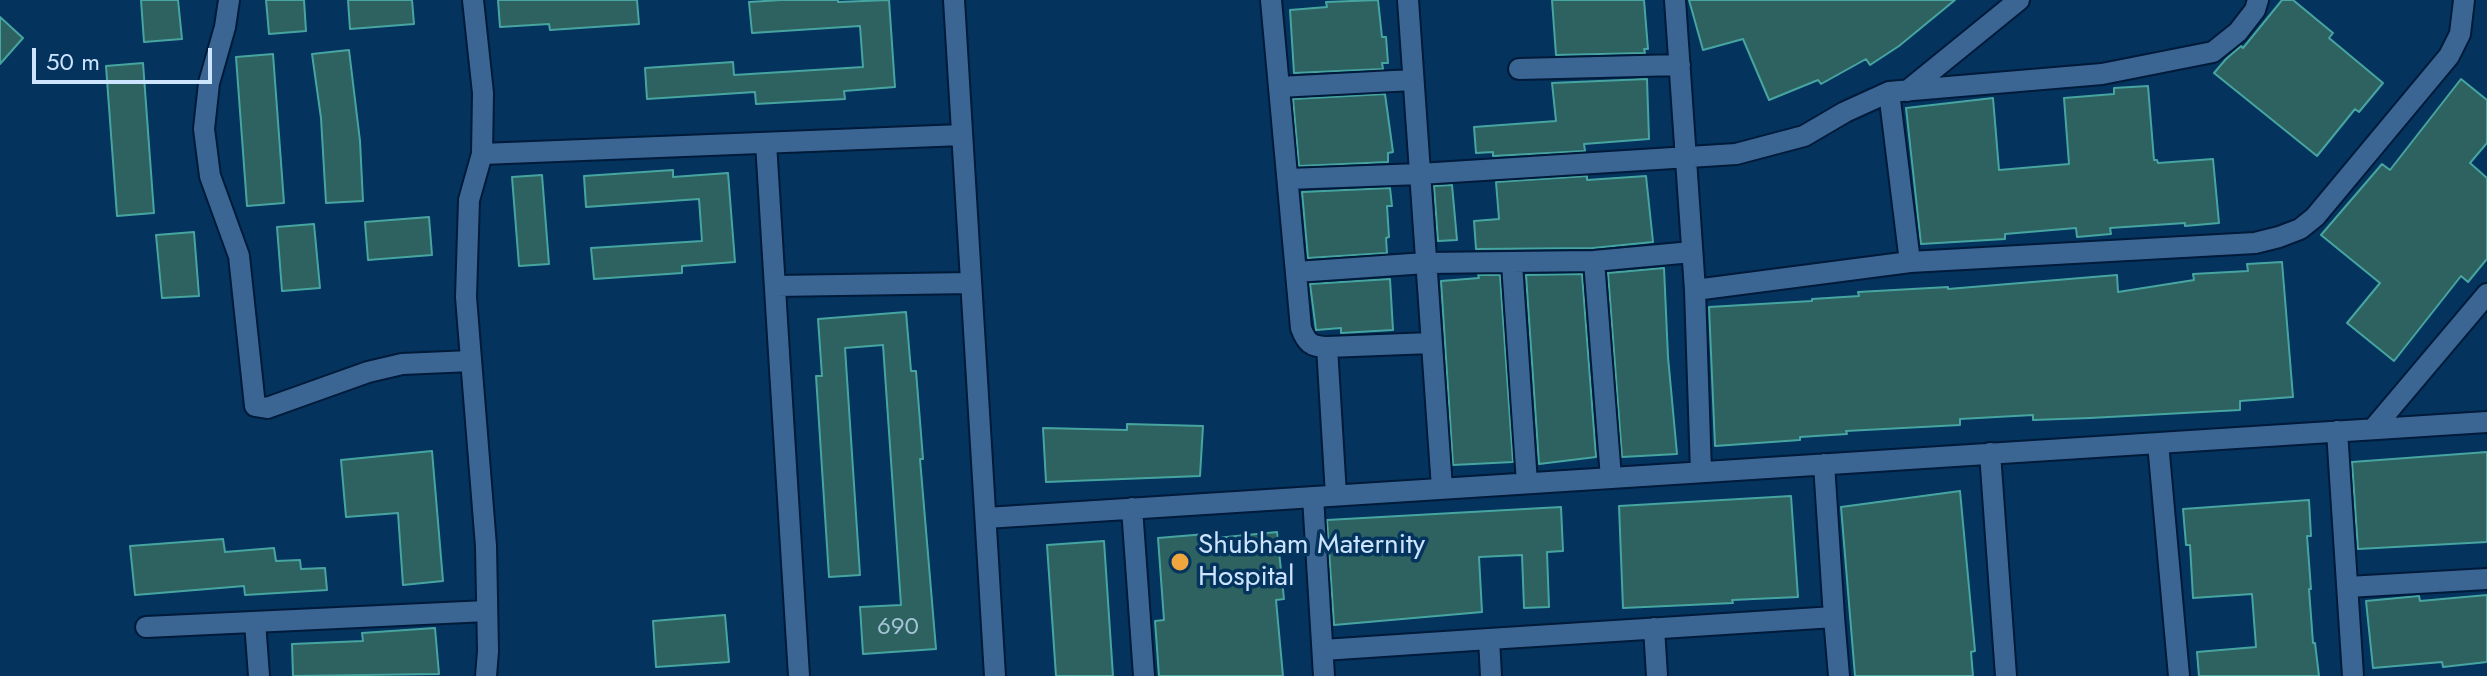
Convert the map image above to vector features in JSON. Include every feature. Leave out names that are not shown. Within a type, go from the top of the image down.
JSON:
[{"type":"street","points":[[229,0],[225,27],[209,83],[204,129],[210,176],[239,256],[255,406],[267,408],[368,372],[402,364],[471,361]]},
{"type":"street","points":[[473,0],[483,93],[482,154],[469,200],[466,297],[486,546],[486,676]]},
{"type":"street","points":[[954,0],[995,676]]},
{"type":"street","points":[[1271,0],[1301,328],[1306,341],[1316,347],[1432,343]]},
{"type":"street","points":[[1408,0],[1442,488]]},
{"type":"street","points":[[1675,0],[1695,290],[1701,472]]},
{"type":"street","points":[[1898,92],[2019,0]]},
{"type":"street","points":[[1288,179],[1736,154],[1804,136],[1845,112],[1898,92],[2102,74],[2213,52],[2238,32],[2255,10],[2258,0]]},
{"type":"street","points":[[1695,290],[1910,262],[2255,243],[2279,237],[2300,229],[2325,206],[2449,56],[2460,34],[2464,0]]},
{"type":"street","points":[[1519,69],[1680,65]]},
{"type":"street","points":[[1279,87],[1413,80]]},
{"type":"street","points":[[1898,92],[1910,262]]},
{"type":"street","points":[[482,154],[962,135]]},
{"type":"street","points":[[766,143],[799,676]]},
{"type":"street","points":[[1296,272],[1426,263],[1594,261],[1692,252]]},
{"type":"street","points":[[1594,261],[1611,478]]},
{"type":"street","points":[[1512,264],[1527,483]]},
{"type":"street","points":[[775,286],[971,283]]},
{"type":"street","points":[[2373,429],[2487,294]]},
{"type":"street","points":[[1327,347],[1336,495]]},
{"type":"street","points":[[986,518],[2487,422]]},
{"type":"street","points":[[2337,431],[2353,676]]},
{"type":"street","points":[[2158,443],[2179,676]]},
{"type":"street","points":[[1990,453],[2006,676]]},
{"type":"street","points":[[1824,464],[1839,676]]},
{"type":"street","points":[[1313,497],[1324,676]]},
{"type":"street","points":[[1132,508],[1144,676]]},
{"type":"street","points":[[2348,587],[2487,579]]},
{"type":"street","points":[[146,627],[487,611]]},
{"type":"street","points":[[1323,650],[1834,617]]},
{"type":"street","points":[[255,622],[259,676]]},
{"type":"street","points":[[1654,628],[1657,676]]},
{"type":"street","points":[[1489,639],[1491,676]]},
{"type":"building","points":[[141,0],[178,0],[182,39],[144,42]]},
{"type":"building","points":[[266,0],[304,0],[306,31],[269,34]]},
{"type":"building","points":[[348,0],[412,0],[414,24],[350,29]]},
{"type":"building","points":[[498,0],[637,0],[639,24],[550,30],[549,24],[500,27]]},
{"type":"building","points":[[889,0],[895,87],[844,91],[845,99],[756,104],[755,92],[647,99],[645,68],[733,62],[734,75],[863,67],[860,26],[752,33],[749,2]]},
{"type":"building","points":[[1378,0],[1388,63],[1382,63],[1383,69],[1294,73],[1290,10],[1327,7],[1326,2]]},
{"type":"building","points":[[1552,0],[1644,0],[1648,49],[1644,49],[1645,53],[1556,55]]},
{"type":"building","points":[[1689,0],[1955,0],[1899,46],[1870,65],[1866,59],[1821,84],[1818,80],[1769,100],[1743,39],[1703,50]]},
{"type":"building","points":[[2282,0],[2293,0],[2333,33],[2329,38],[2383,83],[2359,112],[2355,109],[2317,156],[2214,73],[2241,46],[2243,48]]},
{"type":"building","points":[[0,17],[23,38],[0,64]]},
{"type":"building","points":[[349,50],[360,141],[363,201],[326,203],[321,118],[312,54]]},
{"type":"building","points":[[273,54],[284,203],[247,206],[236,57]]},
{"type":"building","points":[[143,63],[154,213],[117,216],[106,66]]},
{"type":"building","points":[[1647,79],[1649,139],[1584,144],[1585,151],[1493,156],[1493,152],[1476,153],[1474,127],[1556,121],[1552,83]]},
{"type":"building","points":[[2461,79],[2487,100],[2487,143],[2470,163],[2487,178],[2487,259],[2468,282],[2461,276],[2394,361],[2347,323],[2380,283],[2321,235],[2382,164],[2390,170]]},
{"type":"building","points":[[2148,86],[2154,160],[2158,163],[2213,159],[2219,223],[2110,228],[2111,234],[2077,237],[2076,228],[2005,234],[2005,239],[1921,244],[1906,108],[1993,98],[1999,170],[2069,164],[2064,98],[2114,94],[2114,88]]},
{"type":"building","points":[[1385,94],[1393,152],[1388,153],[1388,162],[1299,166],[1293,99]]},
{"type":"building","points":[[673,170],[673,177],[728,173],[735,262],[682,266],[682,273],[594,279],[591,248],[702,241],[699,199],[586,207],[584,176]]},
{"type":"building","points":[[542,175],[549,264],[519,266],[512,177]]},
{"type":"building","points":[[1587,176],[1587,180],[1646,176],[1653,242],[1593,248],[1476,249],[1474,221],[1499,219],[1496,182]]},
{"type":"building","points":[[1452,185],[1457,240],[1438,241],[1434,186]]},
{"type":"building","points":[[1390,188],[1392,206],[1387,206],[1387,253],[1308,258],[1302,192]]},
{"type":"building","points":[[429,217],[432,255],[368,260],[365,222]]},
{"type":"building","points":[[314,224],[320,288],[282,291],[277,227]]},
{"type":"building","points":[[194,232],[199,296],[162,298],[156,235]]},
{"type":"building","points":[[2282,262],[2293,397],[2240,401],[2240,410],[2033,420],[2033,415],[1960,419],[1960,425],[1846,431],[1847,434],[1800,437],[1800,440],[1715,446],[1709,307],[1812,301],[1859,296],[1858,292],[1948,289],[2117,275],[2118,292],[2194,280],[2193,274],[2248,271],[2247,264]]},
{"type":"building","points":[[1664,268],[1677,454],[1622,457],[1608,273]]},
{"type":"building","points":[[1582,274],[1596,457],[1539,464],[1526,275]]},
{"type":"building","points":[[1478,275],[1500,275],[1513,462],[1453,465],[1441,281],[1479,278]]},
{"type":"building","points":[[1390,279],[1393,330],[1341,333],[1341,328],[1316,330],[1310,284]]},
{"type":"building","points":[[906,312],[911,371],[916,371],[936,649],[863,654],[860,607],[901,605],[883,345],[845,348],[860,575],[829,577],[816,376],[822,376],[818,319]]},
{"type":"building","points":[[1127,424],[1203,426],[1200,476],[1046,482],[1043,428],[1127,430]]},
{"type":"building","points":[[432,451],[443,581],[403,585],[398,513],[346,517],[341,460]]},
{"type":"building","points":[[2487,452],[2487,542],[2358,549],[2352,462]]},
{"type":"building","points":[[1960,491],[1975,651],[1971,652],[1973,676],[1855,676],[1841,507]]},
{"type":"building","points":[[1791,496],[1798,597],[1623,608],[1619,506]]},
{"type":"building","points":[[2309,500],[2309,589],[2319,676],[2199,676],[2197,652],[2256,647],[2252,594],[2193,598],[2190,545],[2186,545],[2183,509]]},
{"type":"building","points":[[1561,507],[1563,551],[1547,552],[1549,607],[1524,608],[1522,555],[1479,557],[1482,612],[1334,625],[1327,520]]},
{"type":"building","points":[[1277,532],[1284,599],[1276,600],[1283,676],[1159,676],[1155,621],[1164,620],[1158,538],[1206,534],[1206,539]]},
{"type":"building","points":[[223,539],[225,552],[274,548],[276,561],[300,560],[301,569],[325,568],[327,590],[245,595],[244,586],[135,595],[130,546]]},
{"type":"building","points":[[1104,541],[1113,676],[1056,676],[1047,545]]},
{"type":"building","points":[[2487,595],[2487,662],[2443,667],[2442,662],[2373,668],[2366,601],[2419,596],[2420,601]]},
{"type":"building","points":[[725,615],[729,662],[656,667],[653,621]]},
{"type":"building","points":[[435,628],[439,674],[293,676],[292,644],[363,641],[362,633]]},
{"type":"place","name":"Shubham Maternity Hospital","points":[[1180,562]]}]
